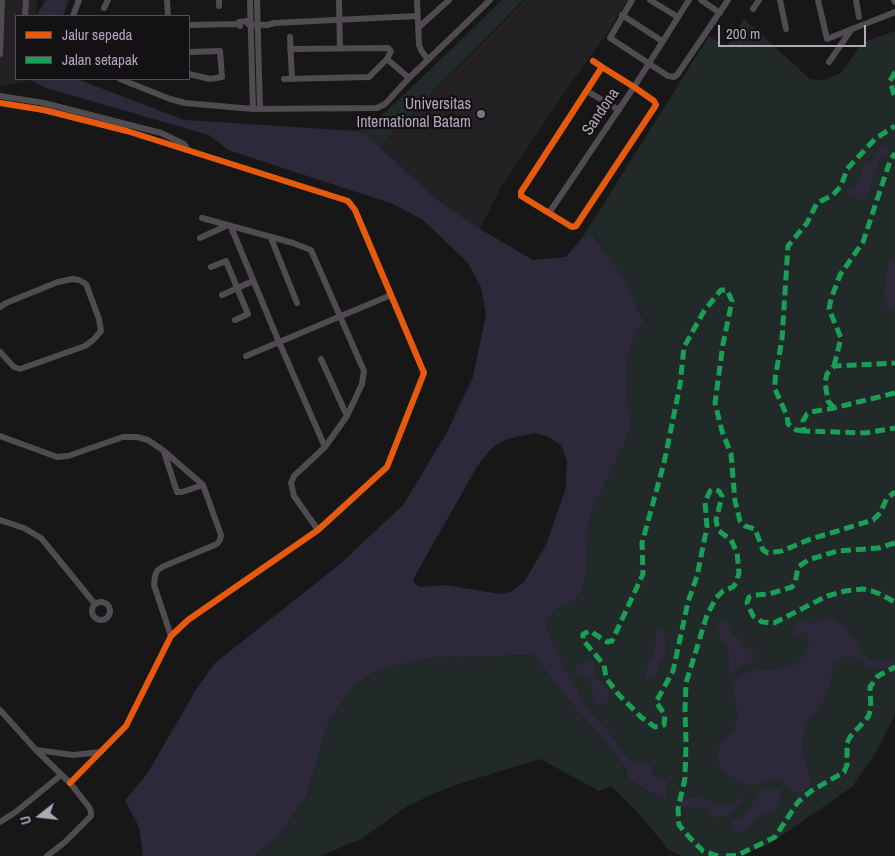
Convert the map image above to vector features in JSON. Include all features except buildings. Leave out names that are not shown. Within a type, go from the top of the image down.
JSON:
[{"type":"street","points":[[0,54],[2,0]]},
{"type":"street","points":[[25,15],[26,0]]},
{"type":"street","points":[[73,15],[79,0]]},
{"type":"street","points":[[104,8],[108,0]]},
{"type":"street","points":[[167,0],[168,15]]},
{"type":"street","points":[[250,0],[254,24],[256,109]]},
{"type":"street","points":[[254,24],[257,0]]},
{"type":"street","points":[[339,0],[340,48]]},
{"type":"street","points":[[417,0],[419,45],[428,60]]},
{"type":"street","points":[[419,27],[449,0]]},
{"type":"street","points":[[122,80],[185,103],[256,109],[377,108],[384,104],[490,0]]},
{"type":"street","points":[[632,0],[610,38],[668,76],[676,76],[728,0]]},
{"type":"street","points":[[650,0],[678,17]]},
{"type":"street","name":"Sandona","points":[[549,213],[619,110],[689,0]]},
{"type":"street","points":[[701,0],[720,14]]},
{"type":"street","points":[[753,9],[759,0]]},
{"type":"street","points":[[780,0],[786,29]]},
{"type":"street","points":[[818,0],[827,39],[895,12]]},
{"type":"street","points":[[856,0],[859,17]]},
{"type":"street","points":[[622,15],[662,41]]},
{"type":"street","points":[[190,25],[238,24],[239,22],[247,21],[254,24],[268,25],[339,19],[417,16]]},
{"type":"street","points":[[829,62],[851,29]]},
{"type":"street","points":[[290,37],[292,78]]},
{"type":"street","points":[[284,79],[369,77],[387,59],[391,51],[388,48],[290,50]]},
{"type":"street","points":[[190,52],[220,51],[222,77],[210,79],[190,74]]},
{"type":"street","points":[[387,59],[409,78]]},
{"type":"street","points":[[593,61],[654,100],[656,105],[576,226],[572,227],[521,196],[520,192],[602,67]]},
{"type":"street","points":[[588,91],[619,110]]},
{"type":"street","points":[[0,96],[44,103],[161,133],[184,144],[188,150]]},
{"type":"street","points":[[0,103],[44,110],[127,131],[348,201],[355,210],[424,373],[387,467],[318,530],[188,620],[171,636],[126,726],[70,784]]},
{"type":"street","points":[[202,218],[293,243],[311,250],[364,371],[362,384],[347,416],[325,447],[294,476],[291,483],[294,496],[318,530]]},
{"type":"street","points":[[200,238],[229,226]]},
{"type":"street","points":[[229,226],[325,447]]},
{"type":"street","points":[[271,238],[297,303]]},
{"type":"street","points":[[211,267],[226,261],[248,314],[235,320]]},
{"type":"street","points":[[0,307],[58,282],[72,279],[79,280],[86,284],[99,319],[101,331],[94,340],[85,346],[20,369],[14,367],[0,352]]},
{"type":"street","points":[[222,295],[253,281]]},
{"type":"street","points":[[246,356],[391,295]]},
{"type":"street","points":[[321,359],[347,416]]},
{"type":"street","points":[[0,436],[57,457],[68,456],[123,436],[148,440],[164,451],[203,485],[221,535],[220,540],[217,544],[162,567],[154,576],[154,585],[171,636]]},
{"type":"street","points":[[164,451],[176,492],[182,492],[203,485]]},
{"type":"street","points":[[0,520],[24,528],[41,538],[95,604]]},
{"type":"street","points":[[0,711],[90,807],[91,816],[65,842],[47,856]]},
{"type":"street","points":[[36,750],[73,755],[102,752]]},
{"type":"street","points":[[0,822],[17,811],[61,775]]},
{"type":"shaded area","points":[[0,0],[37,0],[36,15],[15,15],[15,80],[30,80],[0,86]]},
{"type":"shaded area","points":[[46,0],[69,0],[63,15],[37,15]]},
{"type":"shaded area","points":[[502,0],[523,0],[379,147],[367,136],[357,131],[388,110]]},
{"type":"shaded area","name":"Universitas International Batam","points":[[525,0],[628,0],[501,187],[480,229],[440,202],[379,147]]},
{"type":"shaded area","points":[[744,19],[810,79],[824,80],[841,73],[859,47],[869,40],[895,31],[895,715],[875,754],[852,787],[771,843],[738,856],[682,856],[669,850],[639,814],[611,786],[599,791],[540,759],[452,786],[409,805],[361,839],[321,856],[254,856],[280,834],[307,795],[329,720],[354,686],[376,671],[427,658],[534,655],[566,697],[609,746],[623,765],[627,777],[632,782],[666,801],[668,781],[654,775],[648,762],[632,763],[609,732],[588,709],[563,664],[546,627],[547,621],[555,610],[575,600],[582,590],[586,574],[589,524],[592,510],[626,441],[631,424],[626,384],[628,355],[632,341],[644,321],[595,236],[582,238],[709,36],[726,47]]},
{"type":"shaded area","points":[[30,80],[80,80],[184,120],[357,131],[367,136],[440,202],[480,229],[533,260],[566,257],[582,238],[594,236],[624,281],[644,321],[632,341],[628,355],[626,384],[631,424],[626,441],[592,510],[589,524],[586,574],[582,590],[575,600],[555,610],[547,621],[546,627],[563,664],[588,709],[609,732],[632,763],[648,762],[654,775],[668,781],[666,801],[629,780],[623,765],[609,746],[566,697],[534,655],[427,658],[376,671],[354,686],[329,720],[307,795],[280,834],[254,856],[141,856],[143,853],[139,827],[125,800],[147,774],[197,688],[215,663],[339,565],[404,504],[446,434],[473,377],[486,315],[481,287],[468,263],[423,220],[393,204],[228,150],[209,135],[46,88]],"holes":[[[534,433],[549,437],[561,445],[567,460],[566,488],[546,545],[524,582],[510,592],[500,594],[445,585],[420,587],[415,584],[413,580],[416,574],[477,467],[489,451],[497,444],[508,439]]]},
{"type":"shaded area","points":[[881,144],[888,147],[888,154],[880,159],[876,174],[871,183],[871,189],[864,199],[859,201],[857,196],[849,195],[847,190],[856,186],[862,175],[863,165],[872,160]]},
{"type":"shaded area","points":[[895,260],[895,307],[889,312],[883,294],[889,265]]},
{"type":"shaded area","points":[[832,618],[846,627],[869,661],[887,663],[895,658],[895,666],[883,669],[868,666],[860,658],[845,656],[832,666],[831,683],[824,699],[805,724],[802,747],[808,768],[810,787],[798,794],[779,779],[749,786],[723,772],[716,756],[723,742],[734,729],[738,715],[733,687],[739,675],[757,670],[776,670],[796,665],[809,646],[808,633],[801,632],[793,638],[792,632],[795,625],[803,622],[810,624]]},
{"type":"shaded area","points":[[718,621],[725,621],[734,636],[740,639],[745,648],[750,649],[755,654],[753,661],[739,668],[734,673],[729,672],[729,650],[722,642],[716,627]]},
{"type":"shaded area","points":[[663,628],[665,635],[665,657],[658,665],[656,675],[650,680],[646,677],[647,666],[654,656],[656,631]]},
{"type":"shaded area","points":[[594,661],[593,670],[596,679],[603,682],[608,689],[608,700],[603,704],[597,705],[590,678],[582,675],[575,669],[579,664]]},
{"type":"shaded area","points":[[769,788],[780,789],[781,802],[774,812],[761,814],[747,830],[737,832],[731,828],[732,820],[740,819],[751,807],[759,793]]},
{"type":"shaded area","points":[[682,797],[704,799],[722,807],[732,804],[740,797],[741,801],[733,812],[721,817],[710,816],[705,807],[680,807]]},
{"type":"waterway","points":[[373,141],[459,49],[513,0]]},
{"type":"marked path","points":[[895,72],[890,81],[895,98]]},
{"type":"marked path","points":[[804,431],[796,430],[788,424],[787,416],[775,389],[782,339],[788,246],[807,223],[817,203],[833,195],[841,186],[847,169],[875,139],[895,126]]},
{"type":"marked path","points":[[834,366],[841,338],[829,309],[831,299],[840,275],[863,242],[890,161],[895,153]]},
{"type":"marked path","points":[[718,856],[703,851],[690,838],[679,825],[678,809],[685,778],[686,683],[707,615],[716,598],[723,591],[733,587],[739,573],[737,552],[731,540],[719,531],[717,525],[716,520],[722,496],[719,491],[714,489],[710,491],[705,502],[707,527],[697,576],[688,602],[673,671],[656,702],[665,715],[664,725],[655,727],[641,717],[619,695],[606,678],[604,665],[583,640],[583,634],[590,631],[607,642],[612,641],[643,574],[642,543],[664,463],[680,385],[684,347],[704,311],[721,290],[727,290],[732,301],[723,344],[715,403],[722,431],[731,454],[735,501],[740,521],[745,526],[755,529],[763,550],[768,553],[782,551],[808,540],[873,520],[880,513],[887,498],[895,492]]},
{"type":"marked path","points":[[834,408],[828,401],[825,382],[827,374],[834,366],[895,363]]},
{"type":"marked path","points":[[895,393],[811,412],[807,414],[803,421],[804,431],[865,433],[895,428]]},
{"type":"marked path","points":[[895,543],[879,548],[837,551],[808,560],[798,567],[795,583],[792,587],[769,594],[749,597],[747,603],[753,616],[762,622],[774,623],[827,596],[845,591],[863,589],[882,595],[895,602]]},
{"type":"marked path","points":[[726,856],[738,855],[775,837],[798,802],[811,791],[844,772],[847,765],[847,743],[868,717],[871,709],[870,687],[878,676],[895,667]]},
{"type":"cycle path","points":[[593,61],[634,87],[654,101],[656,105],[576,226],[572,227],[521,196],[521,192],[602,67]]},
{"type":"cycle path","points":[[0,103],[44,110],[127,131],[348,201],[355,210],[424,373],[387,467],[318,530],[188,620],[171,636],[126,726],[70,783]]},
{"type":"place","name":"Universitas International Batam","points":[[481,114]]}]
